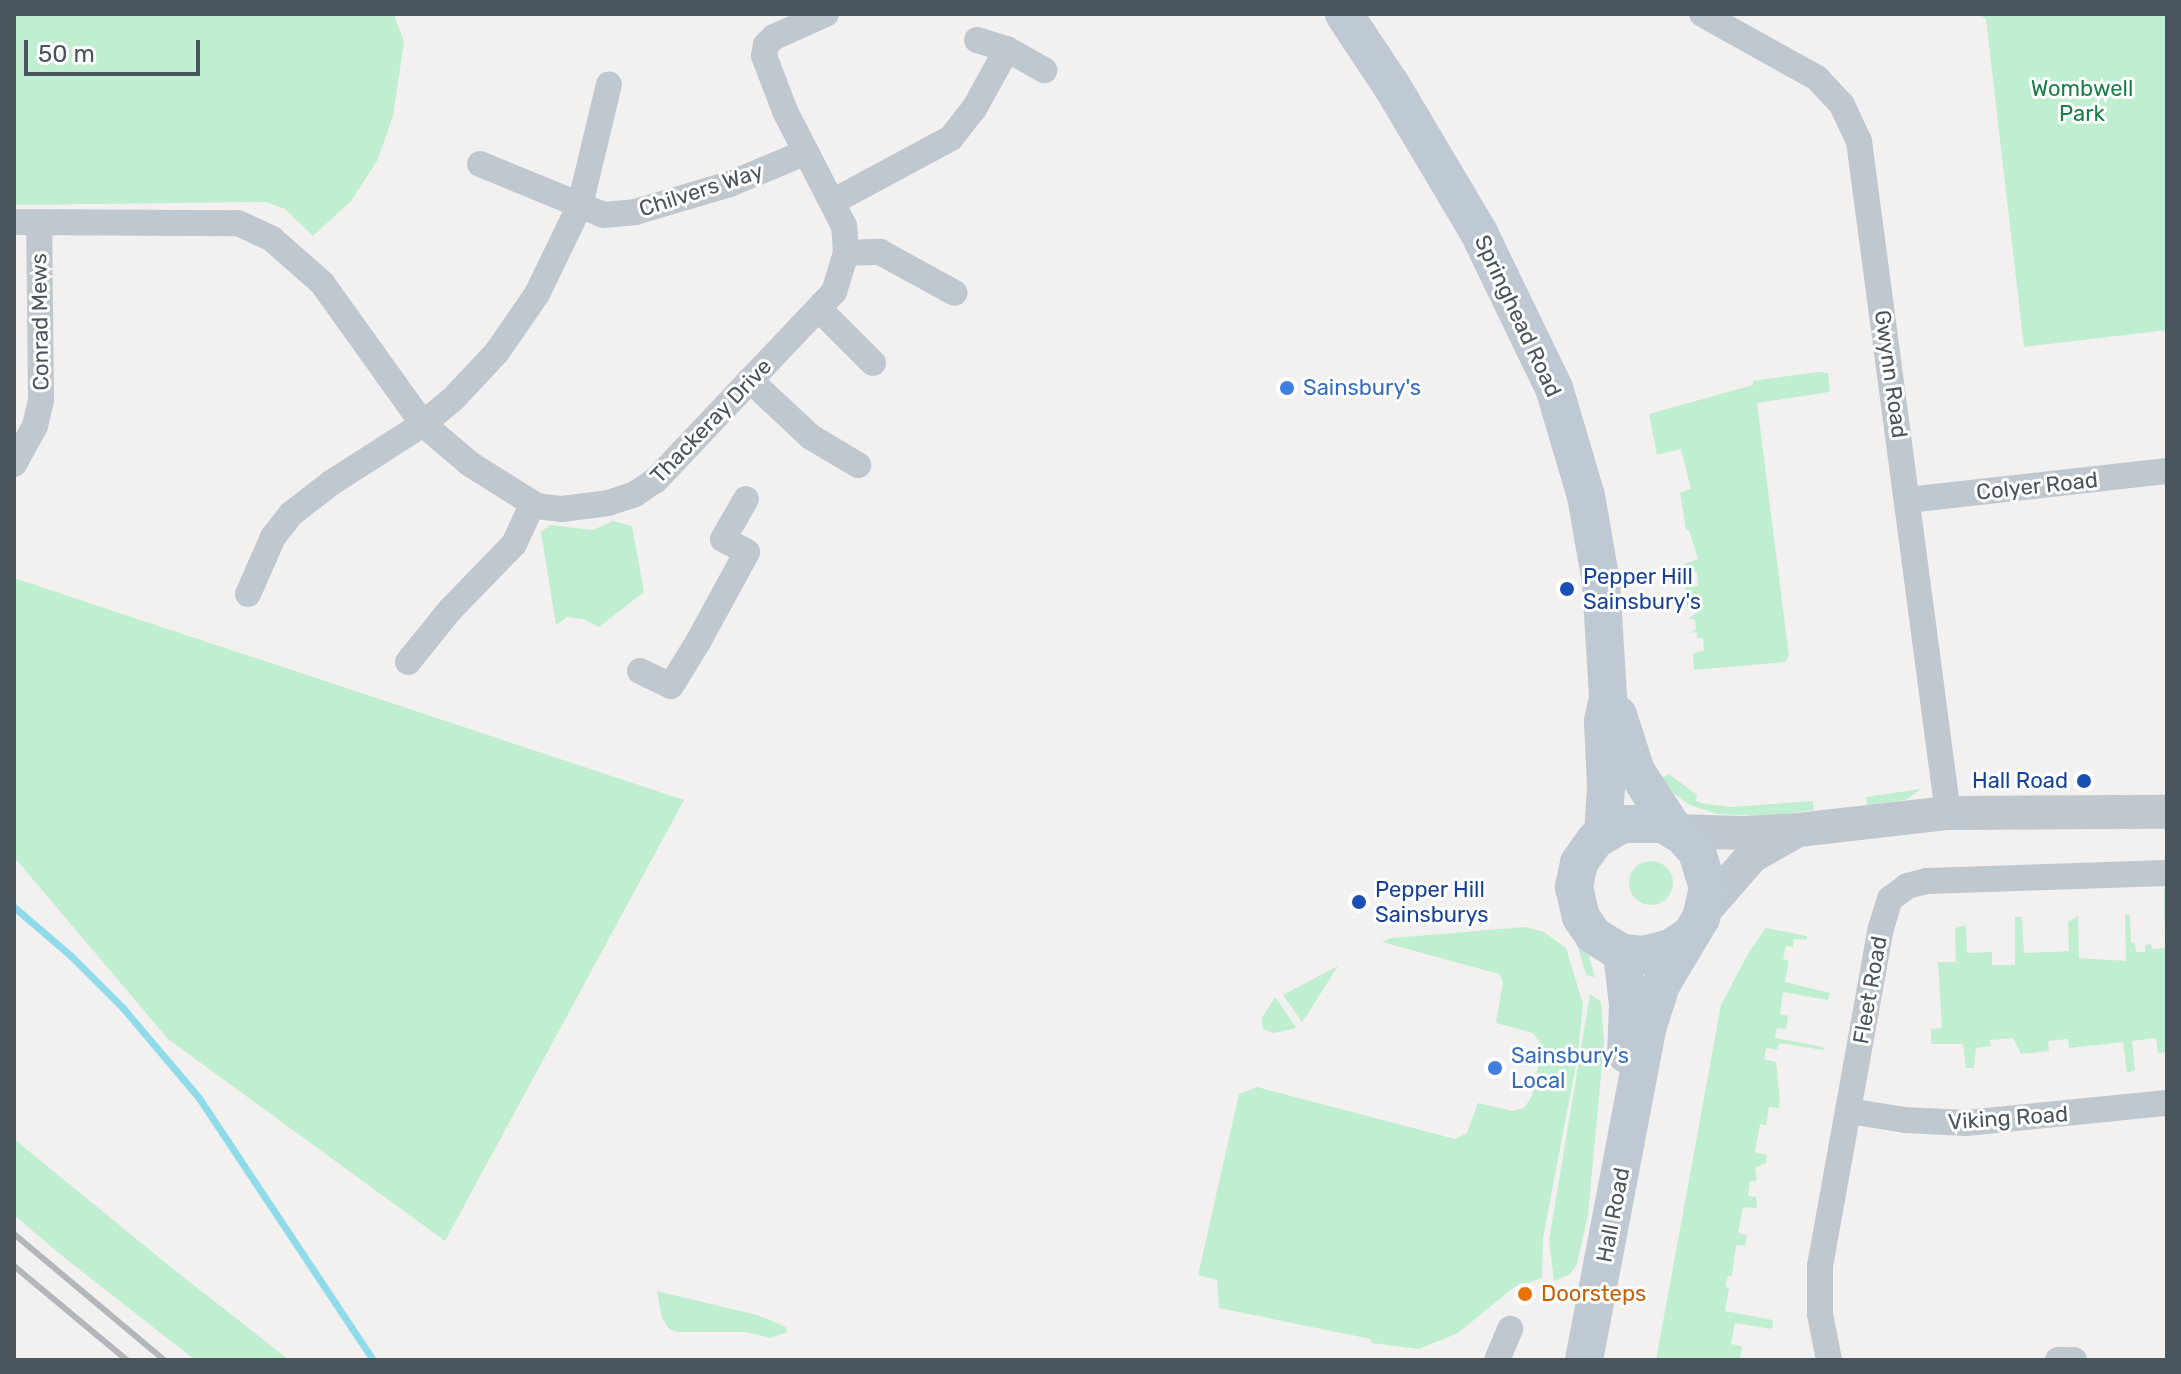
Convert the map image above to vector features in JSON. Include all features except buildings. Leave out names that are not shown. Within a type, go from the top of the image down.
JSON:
[{"type":"main road","name":"Springhead Road","points":[[1353,18],[1479,233],[1554,388],[1580,473],[1596,549],[1608,698],[1603,721],[1603,833]]},
{"type":"main road","name":"Springhead Road","points":[[1608,698],[1619,716],[1636,771],[1675,831]]},
{"type":"main road","name":"Hall Road","points":[[1571,1360],[1623,1071],[1628,1005],[1608,944],[1578,910],[1575,879],[1588,847],[1603,833],[1636,821],[1658,823],[1675,831],[1693,846],[1704,866],[1708,888],[1696,923],[1661,985],[1648,1026],[1584,1360]]},
{"type":"main road","name":"Hall Road","points":[[1608,944],[1658,953],[1696,923]]},
{"type":"street","name":"Thackeray Drive","points":[[532,505],[587,507],[641,491],[656,480],[834,292],[846,253],[844,226],[776,91],[765,50],[779,34],[826,14]]},
{"type":"street","name":"Gwynn Road","points":[[1702,14],[1817,78],[1842,105],[1856,134],[1948,813]]},
{"type":"street","points":[[977,40],[1007,49],[1044,70]]},
{"type":"street","points":[[834,201],[951,138],[974,109],[1007,49]]},
{"type":"street","points":[[248,594],[277,531],[296,510],[423,424],[470,380],[516,327],[551,268],[580,205],[609,84]]},
{"type":"street","name":"Chilvers Way","points":[[480,164],[603,215],[635,212],[730,184],[806,152]]},
{"type":"street","points":[[27,222],[238,223],[272,239],[322,283],[423,424],[470,464],[532,505],[514,544],[450,610],[408,662]]},
{"type":"street","name":"Conrad Mews","points":[[14,464],[35,426],[41,400],[27,222]]},
{"type":"street","points":[[846,253],[880,252],[955,293]]},
{"type":"street","points":[[820,310],[873,363]]},
{"type":"street","points":[[750,380],[811,437],[858,465]]},
{"type":"street","name":"Colyer Road","points":[[1908,500],[2167,471]]},
{"type":"street","points":[[640,671],[671,686],[747,552],[723,539],[746,499]]},
{"type":"street","name":"Hall Road","points":[[1675,831],[1744,833],[1798,830],[1948,813],[2167,812]]},
{"type":"street","name":"Hall Road","points":[[1696,923],[1752,856],[1798,830]]},
{"type":"street","name":"Fleet Road","points":[[1829,1360],[1823,1341],[1819,1277],[1883,919],[1890,899],[1902,888],[1927,881],[2167,873]]},
{"type":"street","name":"Viking Road","points":[[1849,1111],[1905,1120],[1966,1123],[2167,1103]]},
{"type":"street","points":[[1497,1360],[1510,1329]]},
{"type":"street","points":[[2058,1360],[2074,1360]]},
{"type":"green space","points":[[14,14],[394,14],[404,42],[393,116],[377,161],[351,201],[313,236],[285,209],[266,202],[14,205]]},
{"type":"green space","name":"Wombwell Park","points":[[1978,14],[2167,14],[2167,330],[2024,347],[1986,19]]},
{"type":"green space","points":[[1828,373],[1830,392],[1757,403],[1789,656],[1785,662],[1694,670],[1693,653],[1704,651],[1703,638],[1697,638],[1697,632],[1691,633],[1696,629],[1695,620],[1689,618],[1698,612],[1697,607],[1687,608],[1685,587],[1698,586],[1697,572],[1683,572],[1682,565],[1698,559],[1689,530],[1686,530],[1680,493],[1691,489],[1681,449],[1657,455],[1649,414],[1753,385],[1753,381]]},
{"type":"green space","points":[[613,521],[632,526],[644,592],[599,627],[583,619],[567,617],[556,625],[541,532],[550,525],[593,530]]},
{"type":"green space","points":[[14,578],[684,800],[445,1241],[168,1039],[14,857]]},
{"type":"green space","points":[[1669,774],[1697,795],[1696,801],[1701,803],[1730,807],[1813,801],[1814,810],[1767,816],[1717,814],[1690,805],[1656,781]]},
{"type":"green space","points":[[1921,789],[1906,800],[1867,805],[1866,797]]},
{"type":"green space","points":[[1651,861],[1666,868],[1673,883],[1666,898],[1651,905],[1636,898],[1629,883],[1636,868]]},
{"type":"green space","points":[[2164,890],[2167,890],[2167,1052],[2158,1053],[2156,1038],[2132,1041],[2135,1070],[2127,1073],[2123,1042],[2069,1048],[2068,1039],[2048,1041],[2049,1051],[2021,1054],[2013,1038],[1990,1040],[1991,1046],[1976,1048],[1974,1068],[1966,1068],[1963,1044],[1931,1044],[1931,1029],[1942,1028],[1938,962],[1956,962],[1955,928],[1966,925],[1967,953],[1992,952],[1992,965],[2015,965],[2015,917],[2022,917],[2024,953],[2069,951],[2068,922],[2078,916],[2079,958],[2126,961],[2125,914],[2130,915],[2131,943],[2135,943],[2136,952],[2145,952],[2145,945],[2151,944],[2152,949],[2165,948]]},
{"type":"green space","points":[[1525,927],[1544,932],[1566,948],[1583,1004],[1578,1054],[1543,1238],[1542,1278],[1513,1288],[1458,1333],[1419,1349],[1371,1343],[1371,1339],[1219,1308],[1217,1280],[1198,1275],[1239,1094],[1257,1087],[1455,1139],[1467,1133],[1478,1103],[1513,1111],[1524,1108],[1532,1096],[1542,1046],[1533,1033],[1496,1023],[1503,982],[1499,974],[1382,942],[1391,938]]},
{"type":"green space","points":[[1766,928],[1807,936],[1806,940],[1794,939],[1793,947],[1786,946],[1783,959],[1789,961],[1785,982],[1830,993],[1828,1000],[1783,992],[1780,1014],[1788,1016],[1786,1029],[1777,1028],[1775,1038],[1823,1047],[1824,1050],[1779,1043],[1777,1050],[1766,1048],[1764,1059],[1776,1062],[1779,1108],[1769,1107],[1766,1125],[1760,1124],[1755,1152],[1767,1155],[1766,1163],[1755,1168],[1757,1181],[1750,1181],[1748,1196],[1756,1197],[1757,1208],[1743,1207],[1738,1233],[1747,1235],[1745,1246],[1736,1245],[1732,1276],[1728,1276],[1725,1287],[1729,1288],[1725,1311],[1773,1320],[1772,1329],[1735,1323],[1731,1344],[1742,1346],[1740,1360],[1656,1360],[1721,1005],[1749,952]]},
{"type":"green space","points":[[1577,943],[1588,953],[1595,977],[1586,975]]},
{"type":"green space","points":[[1338,966],[1305,1018],[1302,1022],[1283,995]]},
{"type":"green space","points":[[1590,994],[1601,1002],[1604,1043],[1588,1215],[1577,1264],[1570,1274],[1554,1281],[1549,1240]]},
{"type":"green space","points":[[1275,997],[1296,1027],[1293,1029],[1274,1033],[1263,1029],[1262,1018]]},
{"type":"green space","points":[[14,1139],[289,1360],[195,1360],[61,1255],[14,1215]]},
{"type":"green space","points":[[657,1291],[757,1315],[786,1327],[787,1332],[770,1338],[746,1332],[677,1332],[669,1329],[662,1318]]},
{"type":"waterway","points":[[14,907],[71,956],[123,1008],[199,1098],[373,1360]]},
{"type":"railway","points":[[14,1234],[164,1360]]},
{"type":"railway","points":[[14,1266],[127,1360]]},
{"type":"place","name":"Sainsbury's","points":[[1287,388]]},
{"type":"place","name":"Pepper Hill Sainsbury's","points":[[1567,589]]},
{"type":"place","name":"Hall Road","points":[[2084,781]]},
{"type":"place","name":"Pepper Hill Sainsburys","points":[[1359,902]]},
{"type":"place","name":"Sainsbury's Local","points":[[1495,1068]]},
{"type":"place","name":"Doorsteps","points":[[1525,1294]]}]
